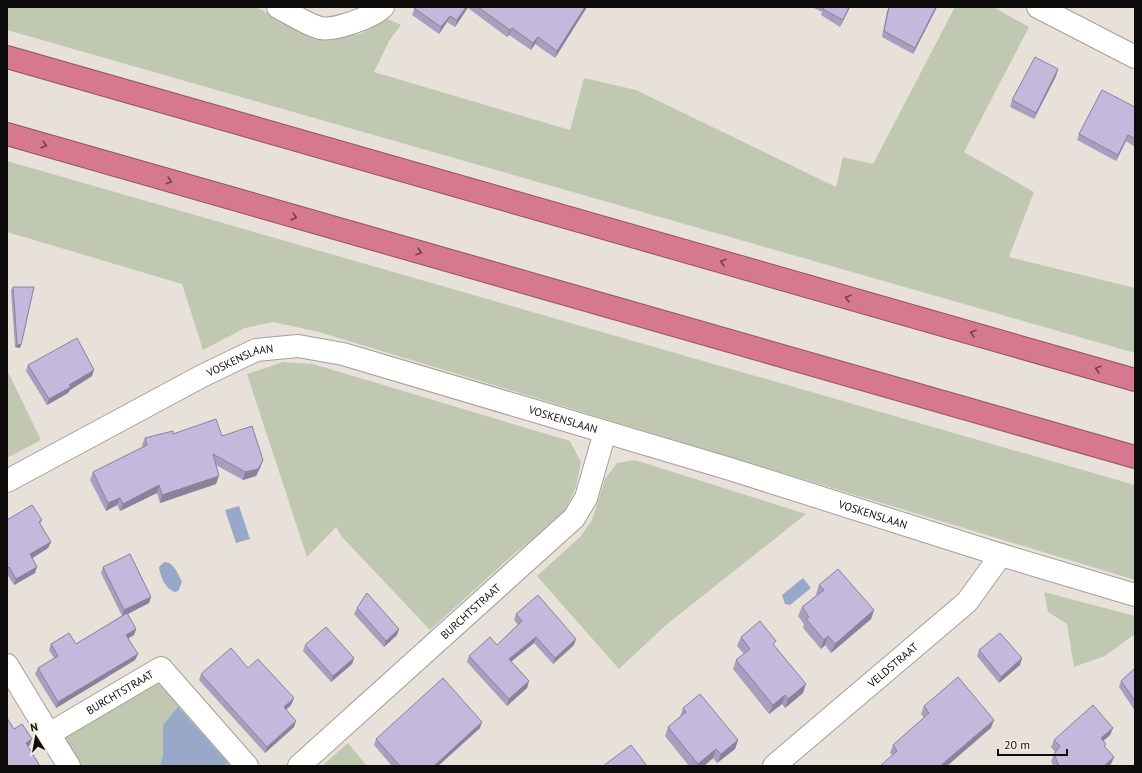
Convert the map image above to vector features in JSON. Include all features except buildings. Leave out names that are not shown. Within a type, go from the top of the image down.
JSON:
[{"type":"highway","points":[[7,57],[1135,380]]},
{"type":"highway","points":[[7,134],[1135,457]]},
{"type":"street","points":[[278,7],[321,28],[346,25],[375,14],[384,7]]},
{"type":"street","points":[[1038,7],[1135,57]]},
{"type":"street","name":"VOSKENSLAAN","points":[[7,481],[202,376],[256,350],[298,346],[343,354],[738,472],[1001,555],[1135,595]]},
{"type":"street","name":"BURCHTSTRAAT","points":[[299,766],[574,518],[586,498],[605,432]]},
{"type":"street","name":"VELDSTRAAT","points":[[774,766],[966,602],[1001,555]]},
{"type":"street","points":[[7,665],[69,766]]},
{"type":"street","name":"BURCHTSTRAAT","points":[[49,734],[161,668],[247,766]]},
{"type":"green space","points":[[7,7],[256,7],[311,35],[340,37],[360,34],[388,19],[401,25],[389,41],[374,72],[570,130],[584,78],[636,90],[836,187],[843,157],[873,164],[955,7],[993,7],[1029,27],[964,152],[1034,192],[1009,257],[1135,288],[1135,353],[7,30]]},
{"type":"green space","points":[[7,161],[1135,485],[1135,580],[319,332],[273,322],[245,328],[203,350],[182,284],[7,232]]},
{"type":"green space","points":[[283,362],[313,364],[570,441],[581,462],[576,487],[563,516],[515,553],[430,630],[342,537],[336,527],[307,557],[247,374]]},
{"type":"green space","points":[[7,370],[41,440],[7,458]]},
{"type":"green space","points":[[635,460],[806,514],[666,625],[619,669],[537,576],[581,536],[592,520],[605,479],[617,463]]},
{"type":"green space","points":[[1044,592],[1135,616],[1135,634],[1105,656],[1074,667],[1067,624],[1048,612]]},
{"type":"green space","points":[[152,683],[165,685],[236,766],[224,766],[227,763],[163,725],[163,755],[160,766],[78,766],[64,744],[65,736]]},
{"type":"green space","points":[[348,743],[367,766],[322,766]]},
{"type":"water","points":[[239,506],[250,539],[236,543],[225,510]]},
{"type":"water","points":[[164,562],[167,562],[173,566],[182,581],[179,590],[176,592],[169,589],[162,579],[159,567]]},
{"type":"water","points":[[803,578],[811,588],[790,605],[785,604],[782,595]]},
{"type":"water","points":[[178,707],[228,763],[224,766],[160,766],[163,755],[163,725]]}]
